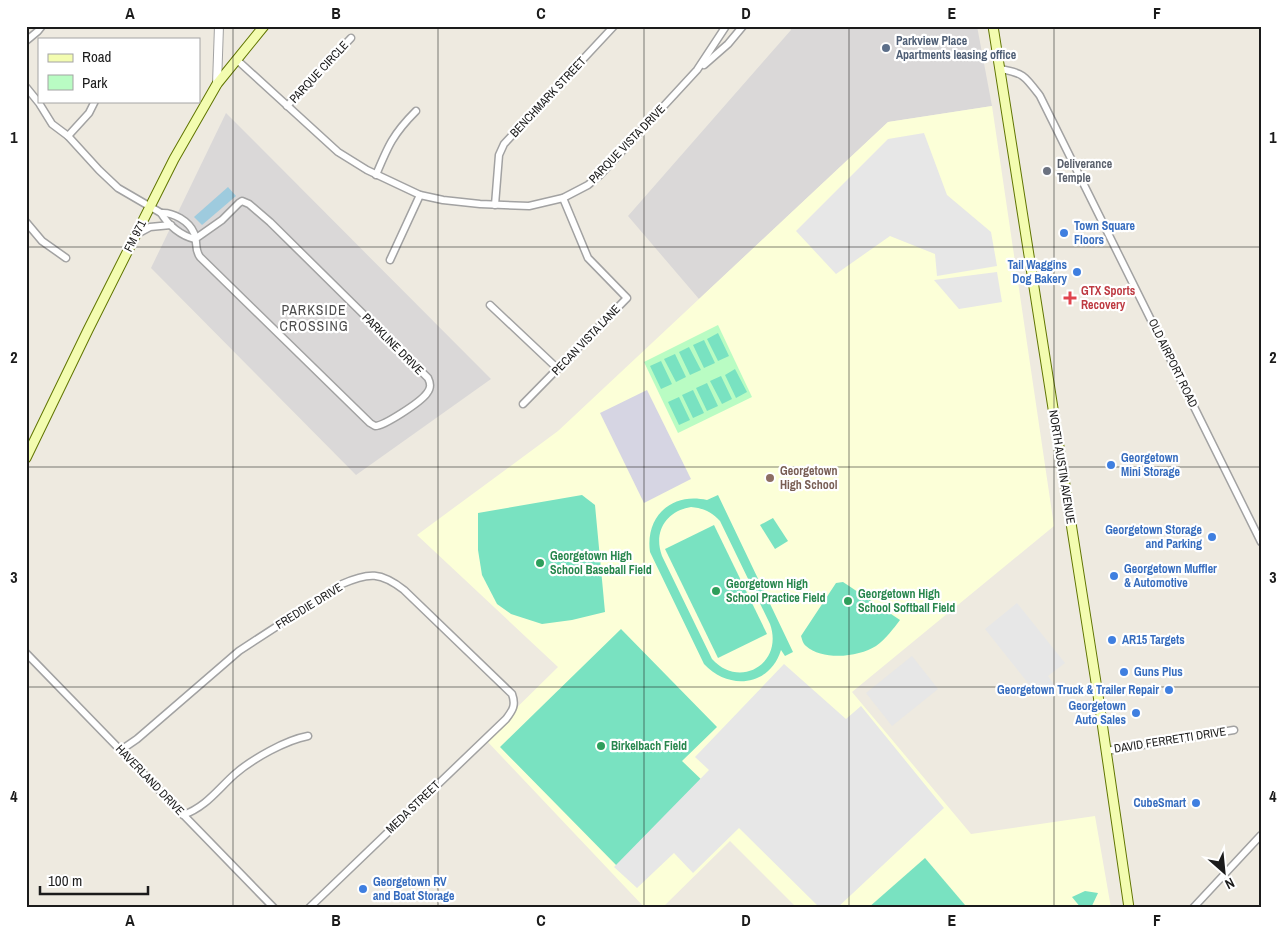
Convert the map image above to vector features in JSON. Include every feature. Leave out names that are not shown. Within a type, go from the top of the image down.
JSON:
[{"type":"main road","name":"FM 971","points":[[26,458],[174,159],[217,84],[264,26]]},
{"type":"main road","name":"NORTH AUSTIN AVENUE","points":[[993,26],[1130,908]]},
{"type":"street","points":[[26,41],[42,26]]},
{"type":"street","points":[[217,84],[219,26]]},
{"type":"street","name":"BENCHMARK STREET","points":[[495,205],[499,155],[504,144],[614,26]]},
{"type":"street","name":"PARQUE VISTA DRIVE","points":[[697,70],[726,26]]},
{"type":"street","name":"PARQUE VISTA DRIVE","points":[[236,59],[338,152],[376,175],[420,195],[443,200],[529,206],[563,198],[588,185],[601,174],[697,70],[728,44],[743,26]]},
{"type":"street","name":"PARQUE CIRCLE","points":[[287,106],[351,38]]},
{"type":"street","name":"OLD AIRPORT ROAD","points":[[1000,69],[1020,73],[1040,96],[1261,542]]},
{"type":"street","name":"PARKLINE DRIVE","points":[[26,87],[56,128],[68,136],[118,188],[161,213],[171,226],[186,237],[195,239],[222,220],[242,201],[249,204],[270,222],[428,378],[429,391],[418,402],[383,424],[375,426],[370,423],[200,257],[197,252],[195,239],[194,232],[169,212],[161,213]]},
{"type":"street","points":[[68,136],[90,113],[95,102]]},
{"type":"street","points":[[376,175],[394,134],[416,111]]},
{"type":"street","points":[[390,260],[420,195]]},
{"type":"street","name":"PECAN VISTA LANE","points":[[523,404],[627,298],[588,258],[563,198]]},
{"type":"street","points":[[26,222],[42,241],[66,258]]},
{"type":"street","points":[[136,235],[150,227],[171,226]]},
{"type":"street","points":[[490,305],[558,369]]},
{"type":"street","name":"FREDDIE DRIVE","points":[[120,750],[137,739],[239,651],[342,584],[366,576],[381,576],[404,590],[512,694],[515,705]]},
{"type":"street","name":"HAVERLAND DRIVE","points":[[26,652],[274,908]]},
{"type":"street","name":"MEDA STREET","points":[[308,908],[506,719],[513,711],[515,705]]},
{"type":"street","name":"DAVID FERRETTI DRIVE","points":[[1106,751],[1234,730]]},
{"type":"street","points":[[183,815],[202,806],[238,772],[263,755],[294,738],[308,736]]},
{"type":"street","points":[[1193,908],[1261,835]]},
{"type":"shaded area","points":[[790,26],[867,26],[868,28],[879,26],[977,26],[992,106],[888,122],[699,299],[628,216],[791,30]]},
{"type":"shaded area","name":"Georgetown High School","points":[[992,106],[1054,526],[852,692],[971,834],[1095,816],[1111,908],[797,908],[730,841],[662,908],[645,908],[485,739],[558,667],[417,535],[558,431],[888,122]]},
{"type":"shaded area","points":[[226,113],[491,379],[356,475],[151,268]]},
{"type":"shaded area","points":[[924,133],[947,195],[991,232],[997,266],[937,276],[935,254],[890,236],[836,274],[796,231],[888,139]]},
{"type":"shaded area","points":[[997,272],[1002,302],[959,309],[934,280]]},
{"type":"shaded area","points":[[647,390],[691,479],[644,503],[600,413]]},
{"type":"shaded area","points":[[1017,603],[1065,663],[1048,676],[1055,686],[1040,698],[985,629]]},
{"type":"shaded area","points":[[912,656],[938,689],[892,726],[866,693]]},
{"type":"shaded area","points":[[784,664],[846,719],[861,706],[944,808],[837,908],[820,908],[739,828],[693,873],[674,853],[637,888],[614,867],[709,770],[695,757]]},
{"type":"green space","points":[[718,325],[752,397],[678,433],[644,362]]},
{"type":"green space","points":[[718,333],[729,356],[718,361],[707,339]]},
{"type":"green space","points":[[704,340],[715,363],[704,368],[693,345]]},
{"type":"green space","points":[[689,347],[701,370],[690,375],[679,352]]},
{"type":"green space","points":[[675,354],[686,377],[676,382],[664,359]]},
{"type":"green space","points":[[661,361],[672,384],[661,389],[650,366]]},
{"type":"green space","points":[[735,369],[747,392],[736,398],[725,375]]},
{"type":"green space","points":[[721,376],[732,399],[722,404],[710,381]]},
{"type":"green space","points":[[707,383],[718,406],[707,411],[696,388]]},
{"type":"green space","points":[[693,390],[704,413],[693,418],[682,395]]},
{"type":"green space","points":[[679,397],[690,420],[679,425],[668,402]]},
{"type":"green space","name":"Georgetown High School Baseball Field","points":[[582,495],[595,505],[605,612],[572,620],[542,624],[511,614],[497,604],[482,575],[478,550],[478,513]]},
{"type":"green space","points":[[718,495],[793,652],[785,656],[781,650],[776,662],[768,671],[748,681],[736,681],[725,678],[714,673],[704,664],[650,552],[652,528],[664,510],[672,503],[683,500],[694,498],[707,500]],"holes":[[[691,507],[703,509],[720,521],[770,624],[773,638],[771,650],[757,668],[746,672],[735,672],[723,668],[712,659],[662,556],[659,539],[664,524],[675,513]]]},
{"type":"green space","points":[[773,518],[788,541],[775,549],[760,525]]},
{"type":"green space","name":"Georgetown High School Practice Field","points":[[714,525],[767,634],[718,658],[665,549]]},
{"type":"green space","name":"Georgetown High School Softball Field","points":[[843,582],[900,620],[883,640],[869,650],[841,656],[813,651],[805,645],[801,636],[836,583]]},
{"type":"green space","points":[[621,629],[717,727],[682,761],[706,784],[620,869],[500,747]]},
{"type":"green space","points":[[925,858],[965,905],[962,908],[868,908]]},
{"type":"green space","points":[[1085,891],[1098,893],[1091,908],[1081,908],[1072,897]]},
{"type":"water","points":[[228,187],[236,196],[202,225],[194,217]]},
{"type":"place","name":"Parkview Place Apartments leasing office","points":[[886,48]]},
{"type":"place","name":"Deliverance Temple","points":[[1047,171]]},
{"type":"place","name":"Town Square Floors","points":[[1064,233]]},
{"type":"place","name":"Tail Waggins Dog Bakery","points":[[1077,272]]},
{"type":"place","name":"GTX Sports Recovery","points":[[1070,298]]},
{"type":"place","name":"Georgetown Mini Storage","points":[[1111,465]]},
{"type":"place","name":"Georgetown High School","points":[[770,478]]},
{"type":"place","name":"Georgetown Storage and Parking","points":[[1212,537]]},
{"type":"place","name":"Georgetown High School Baseball Field","points":[[540,563]]},
{"type":"place","name":"Georgetown Muffler & Automotive","points":[[1114,576]]},
{"type":"place","name":"Georgetown High School Practice Field","points":[[716,591]]},
{"type":"place","name":"Georgetown High School Softball Field","points":[[848,601]]},
{"type":"place","name":"AR15 Targets","points":[[1112,640]]},
{"type":"place","name":"Guns Plus","points":[[1124,672]]},
{"type":"place","name":"Georgetown Truck & Trailer Repair","points":[[1169,690]]},
{"type":"place","name":"Georgetown Auto Sales","points":[[1136,713]]},
{"type":"place","name":"Birkelbach Field","points":[[601,746]]},
{"type":"place","name":"CubeSmart","points":[[1196,803]]},
{"type":"place","name":"Georgetown RV and Boat Storage","points":[[363,889]]},
{"type":"district","name":"PARKSIDE CROSSING","points":[[314,318]]}]
